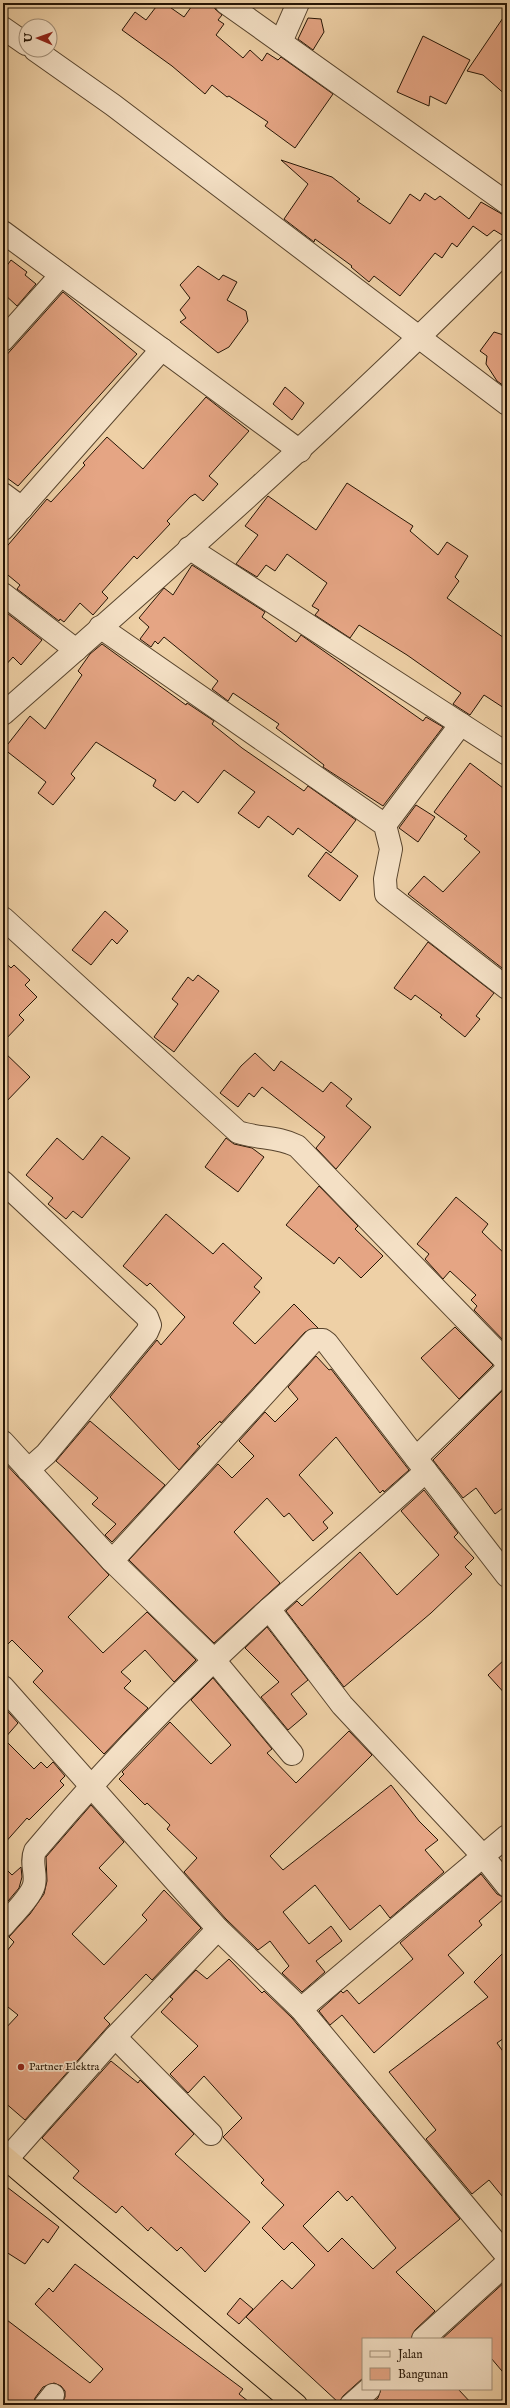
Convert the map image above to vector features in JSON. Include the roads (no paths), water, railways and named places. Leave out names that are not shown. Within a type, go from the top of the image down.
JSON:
[{"type":"highway","points":[[5,2157],[296,2405]]},
{"type":"street","points":[[226,3],[507,203]]},
{"type":"street","points":[[281,42],[298,3]]},
{"type":"street","points":[[3,28],[18,38]]},
{"type":"street","points":[[46,58],[113,105],[421,337],[433,349],[507,404]]},
{"type":"street","points":[[3,232],[300,451]]},
{"type":"street","points":[[3,714],[300,451],[421,337],[507,250]]},
{"type":"street","points":[[3,340],[62,275]]},
{"type":"street","points":[[3,529],[162,349]]},
{"type":"street","points":[[3,494],[22,508]]},
{"type":"street","points":[[189,548],[507,754]]},
{"type":"street","points":[[3,594],[76,650]]},
{"type":"street","points":[[100,627],[385,825],[391,849],[385,879],[386,894],[507,988]]},
{"type":"street","points":[[385,825],[461,724]]},
{"type":"street","points":[[3,918],[238,1132],[251,1136],[285,1139],[297,1146],[503,1358],[507,1366],[505,1371],[421,1465],[214,1660],[91,1785],[35,1851],[32,1858],[34,1885],[32,1892],[3,1926]]},
{"type":"street","points":[[3,1182],[147,1318],[150,1325],[147,1332],[46,1454],[28,1470]]},
{"type":"street","points":[[112,1561],[314,1340],[323,1340],[327,1343],[507,1576]]},
{"type":"street","points":[[3,1442],[112,1561],[214,1660],[292,1754]]},
{"type":"street","points":[[269,1609],[342,1705],[483,1856],[507,1886]]},
{"type":"street","points":[[3,1686],[218,1929],[301,2009],[507,2256]]},
{"type":"street","points":[[301,2009],[507,1836]]},
{"type":"street","points":[[5,2157],[114,2037],[218,1929]]},
{"type":"street","points":[[114,2037],[211,2134]]},
{"type":"street","points":[[425,2338],[507,2263]]},
{"type":"street","points":[[351,2405],[368,2390]]},
{"type":"place","name":"Partner Elektra","points":[[21,2067]]}]
